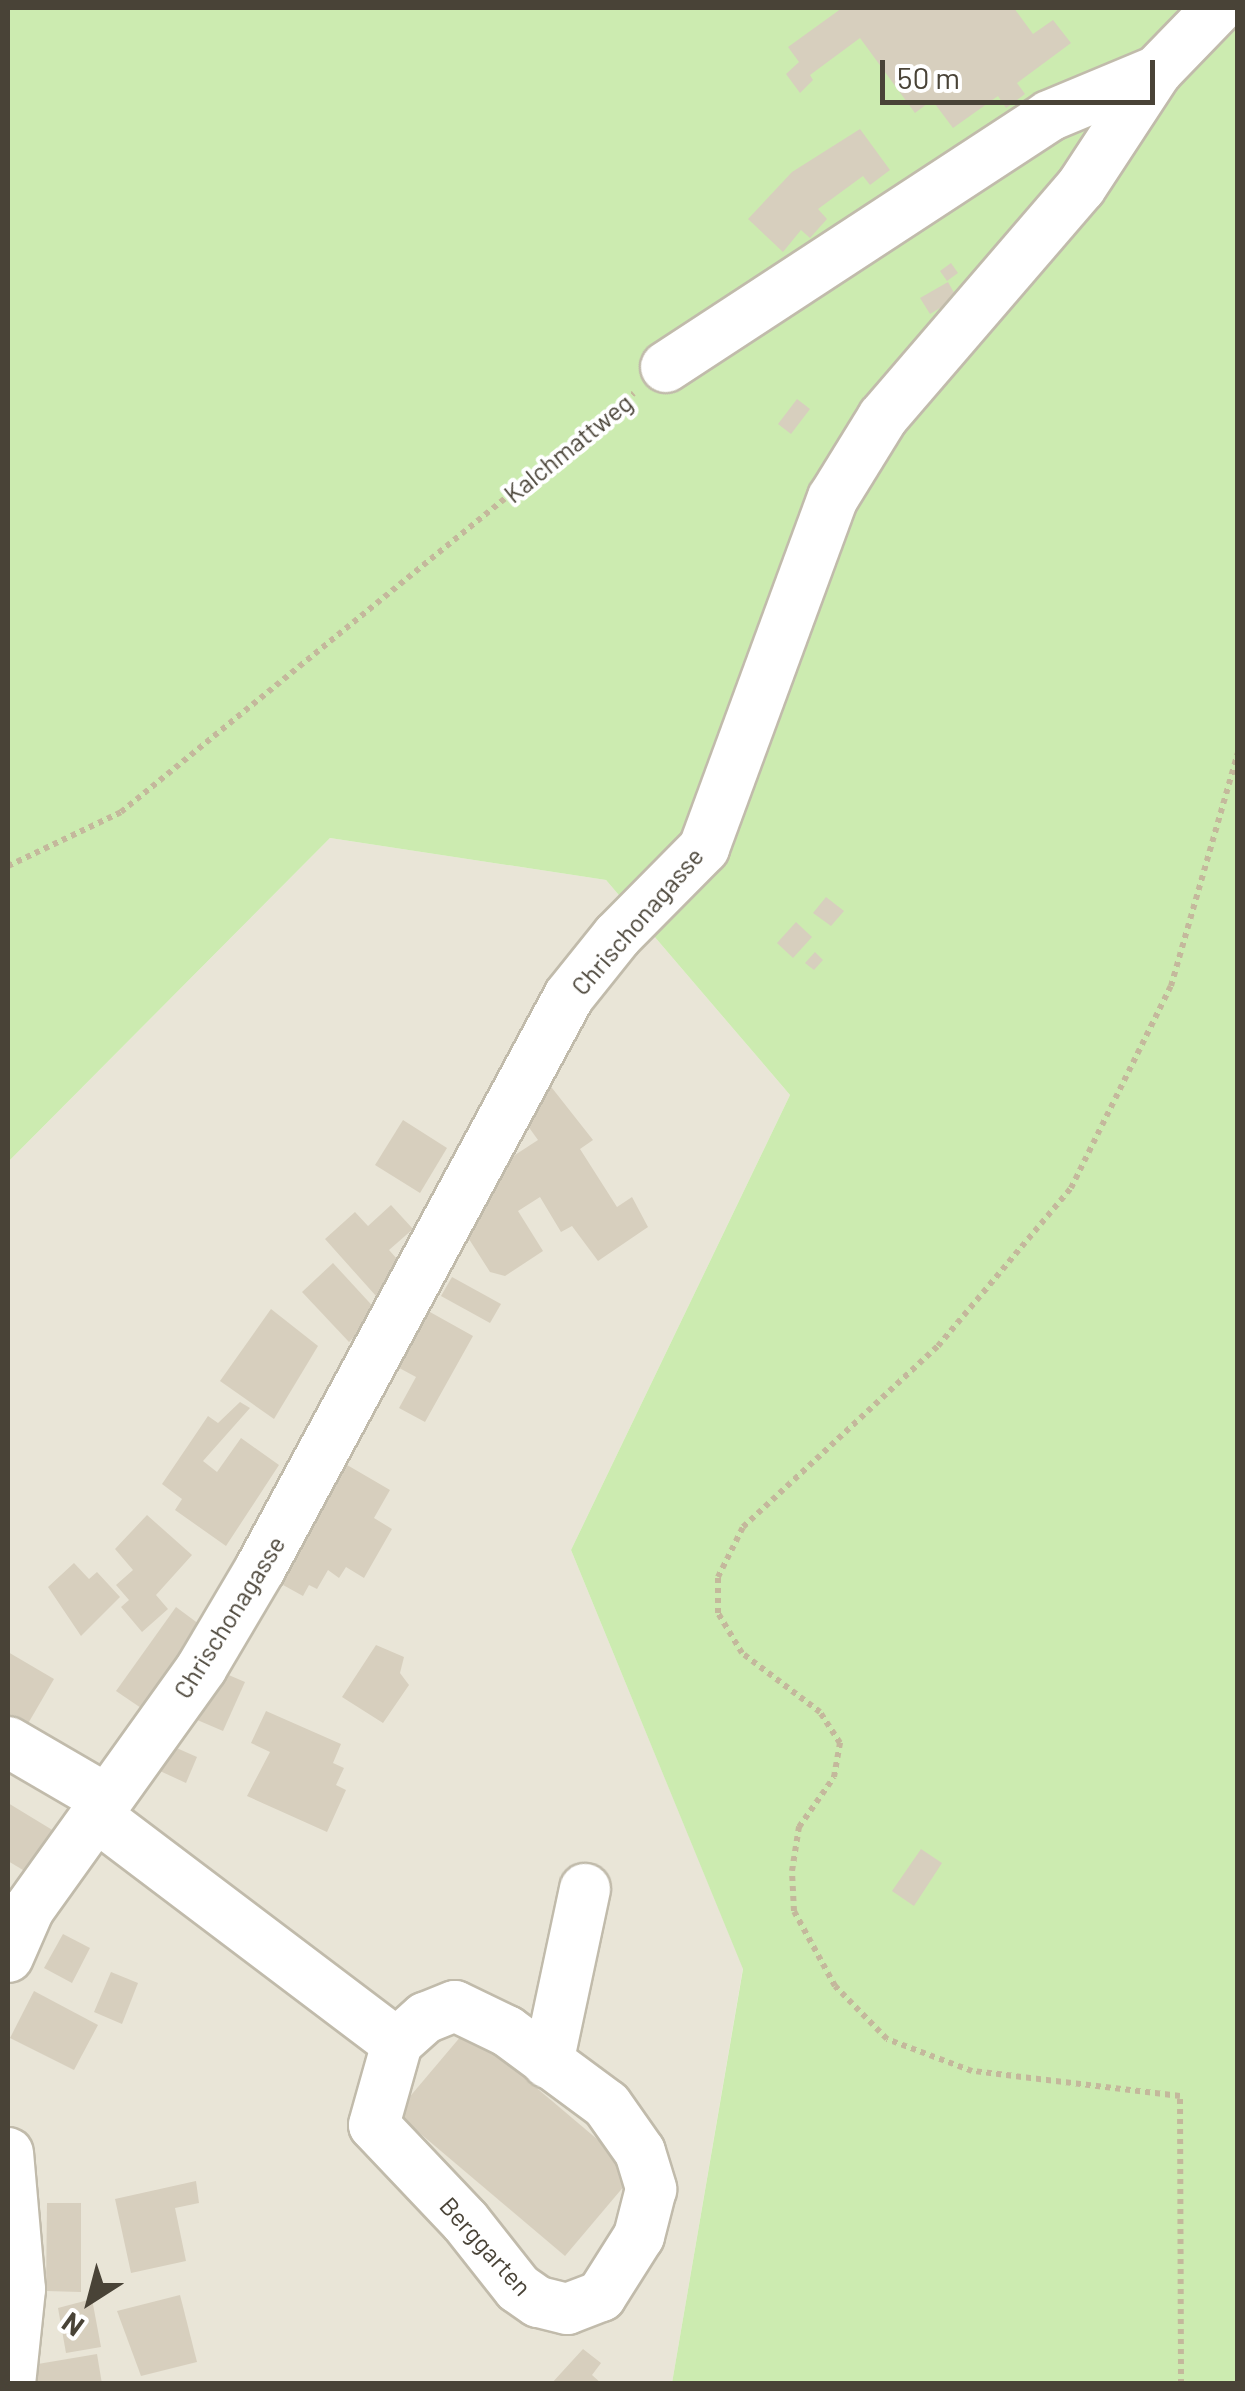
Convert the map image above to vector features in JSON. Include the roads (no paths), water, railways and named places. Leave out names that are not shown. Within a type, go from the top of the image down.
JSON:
[{"type":"street","name":"Chrischonagasse","points":[[8,1958],[29,1909],[202,1667],[260,1569],[570,996],[618,936],[704,848],[833,498],[883,417],[1081,187],[1158,72],[1218,8]]},
{"type":"street","points":[[666,367],[1049,116],[1158,72]]},
{"type":"street","points":[[8,1742],[100,1807],[397,2043]]},
{"type":"street","points":[[548,2062],[585,1889]]},
{"type":"street","name":"Berggarten","points":[[455,2006],[507,2031],[608,2105],[640,2152],[650,2189],[624,2267],[601,2296],[567,2309],[538,2302],[518,2288],[465,2221],[374,2125],[397,2043],[425,2018],[455,2006]]},
{"type":"street","points":[[8,2153],[20,2289],[10,2384]]}]
